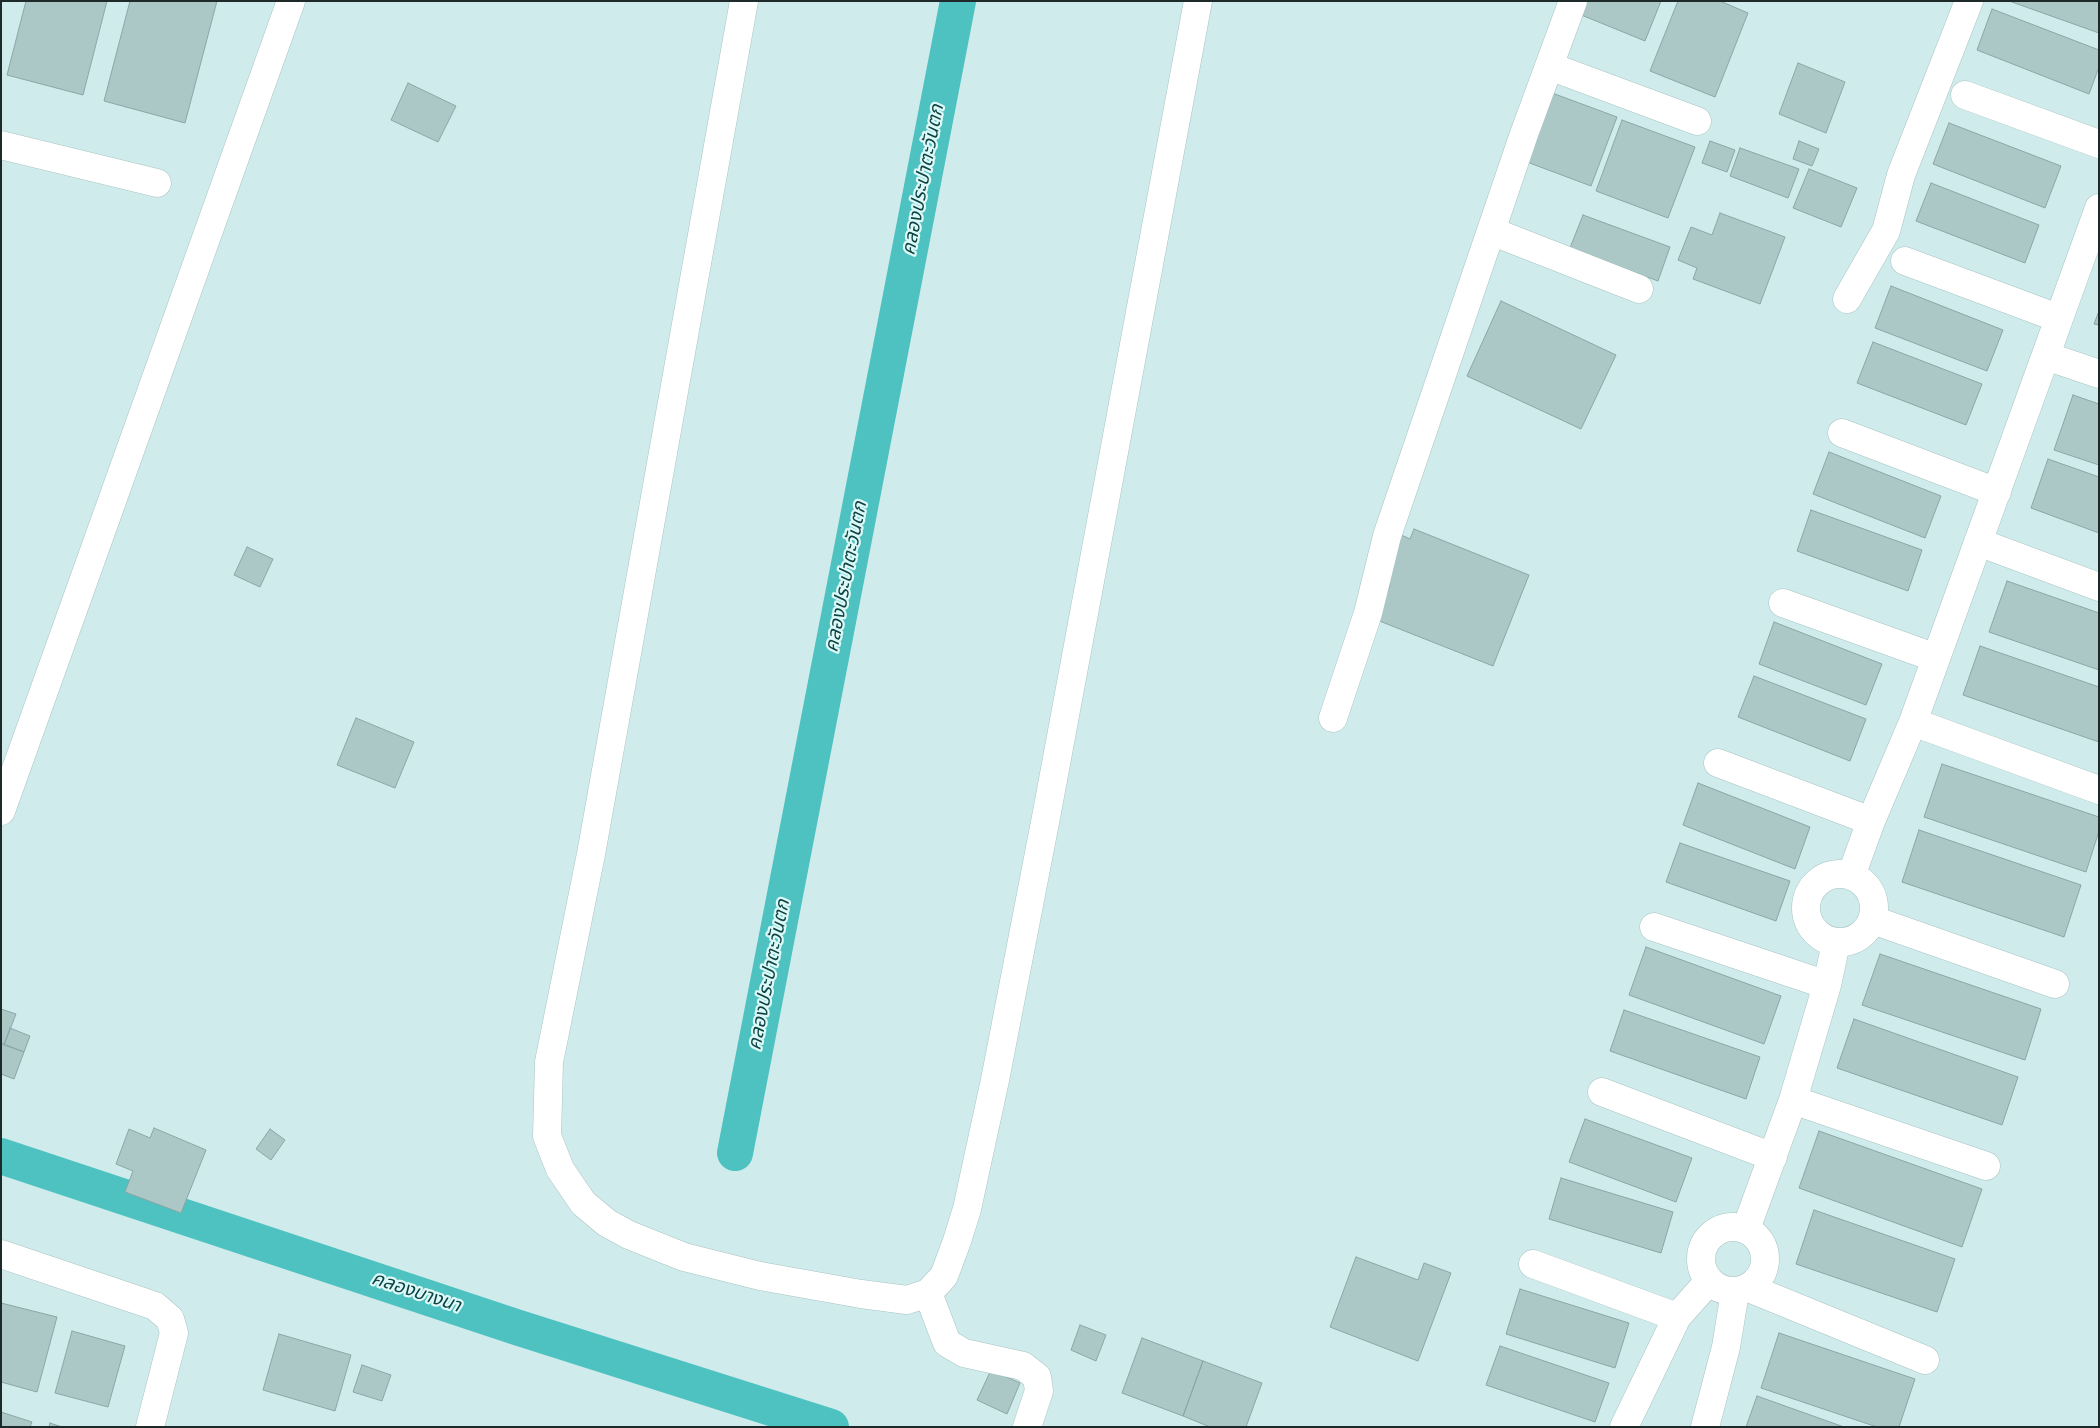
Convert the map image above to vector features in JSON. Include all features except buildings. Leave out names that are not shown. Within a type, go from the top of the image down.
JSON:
[{"type":"street","points":[[1,811],[290,1]]},
{"type":"street","points":[[744,1],[591,854],[549,1062],[547,1136],[560,1169],[583,1203],[607,1223],[629,1235],[684,1257],[760,1276],[906,1300],[928,1293],[944,1276],[958,1240],[967,1209],[995,1080],[1045,822],[1198,1]]},
{"type":"street","points":[[1333,718],[1368,614],[1387,536],[1524,134],[1574,1]]},
{"type":"street","points":[[1847,298],[1886,231],[1901,175],[1969,1]]},
{"type":"street","points":[[1549,66],[1698,120]]},
{"type":"street","points":[[1965,95],[2099,144]]},
{"type":"street","points":[[1,145],[157,183]]},
{"type":"street","points":[[1852,876],[1871,821],[1913,722],[2099,208]]},
{"type":"street","points":[[1491,231],[1639,289]]},
{"type":"street","points":[[1905,261],[2058,318]]},
{"type":"street","points":[[2046,356],[2099,374]]},
{"type":"street","points":[[1842,433],[1997,492]]},
{"type":"street","points":[[1978,542],[2099,587]]},
{"type":"street","points":[[1783,603],[1936,658]]},
{"type":"street","points":[[1913,722],[2099,790]]},
{"type":"street","points":[[1718,763],[1871,821]]},
{"type":"street","points":[[1837,873],[1852,876],[1863,882],[1871,893],[1875,906],[1873,920],[1859,938],[1848,942],[1836,943],[1822,938],[1812,928],[1806,915],[1806,900],[1812,888],[1823,878],[1837,873]]},
{"type":"street","points":[[1873,920],[2055,984]]},
{"type":"street","points":[[1654,927],[1827,985]]},
{"type":"street","points":[[1746,1229],[1793,1100],[1827,985],[1836,943]]},
{"type":"street","points":[[1602,1092],[1773,1157]]},
{"type":"street","points":[[1793,1100],[1986,1166]]},
{"type":"street","points":[[1705,1427],[1742,1290],[1760,1279],[1766,1265],[1765,1251],[1758,1238],[1746,1229],[1731,1227],[1718,1230],[1707,1240],[1701,1254],[1702,1268],[1709,1281],[1720,1289],[1742,1290],[1925,1360]]},
{"type":"street","points":[[1,1254],[155,1306],[170,1319],[174,1333],[150,1427]]},
{"type":"street","points":[[1533,1264],[1677,1317]]},
{"type":"street","points":[[1624,1427],[1677,1317],[1709,1281]]},
{"type":"street","points":[[928,1293],[947,1343],[964,1352],[1023,1366],[1037,1377],[1039,1391],[1027,1427]]},
{"type":"waterway","name":"คลองประปาตะวันตก","points":[[735,1153],[958,1]]},
{"type":"waterway","name":"คลองบางนา","points":[[1,1156],[516,1327],[831,1427]]}]
